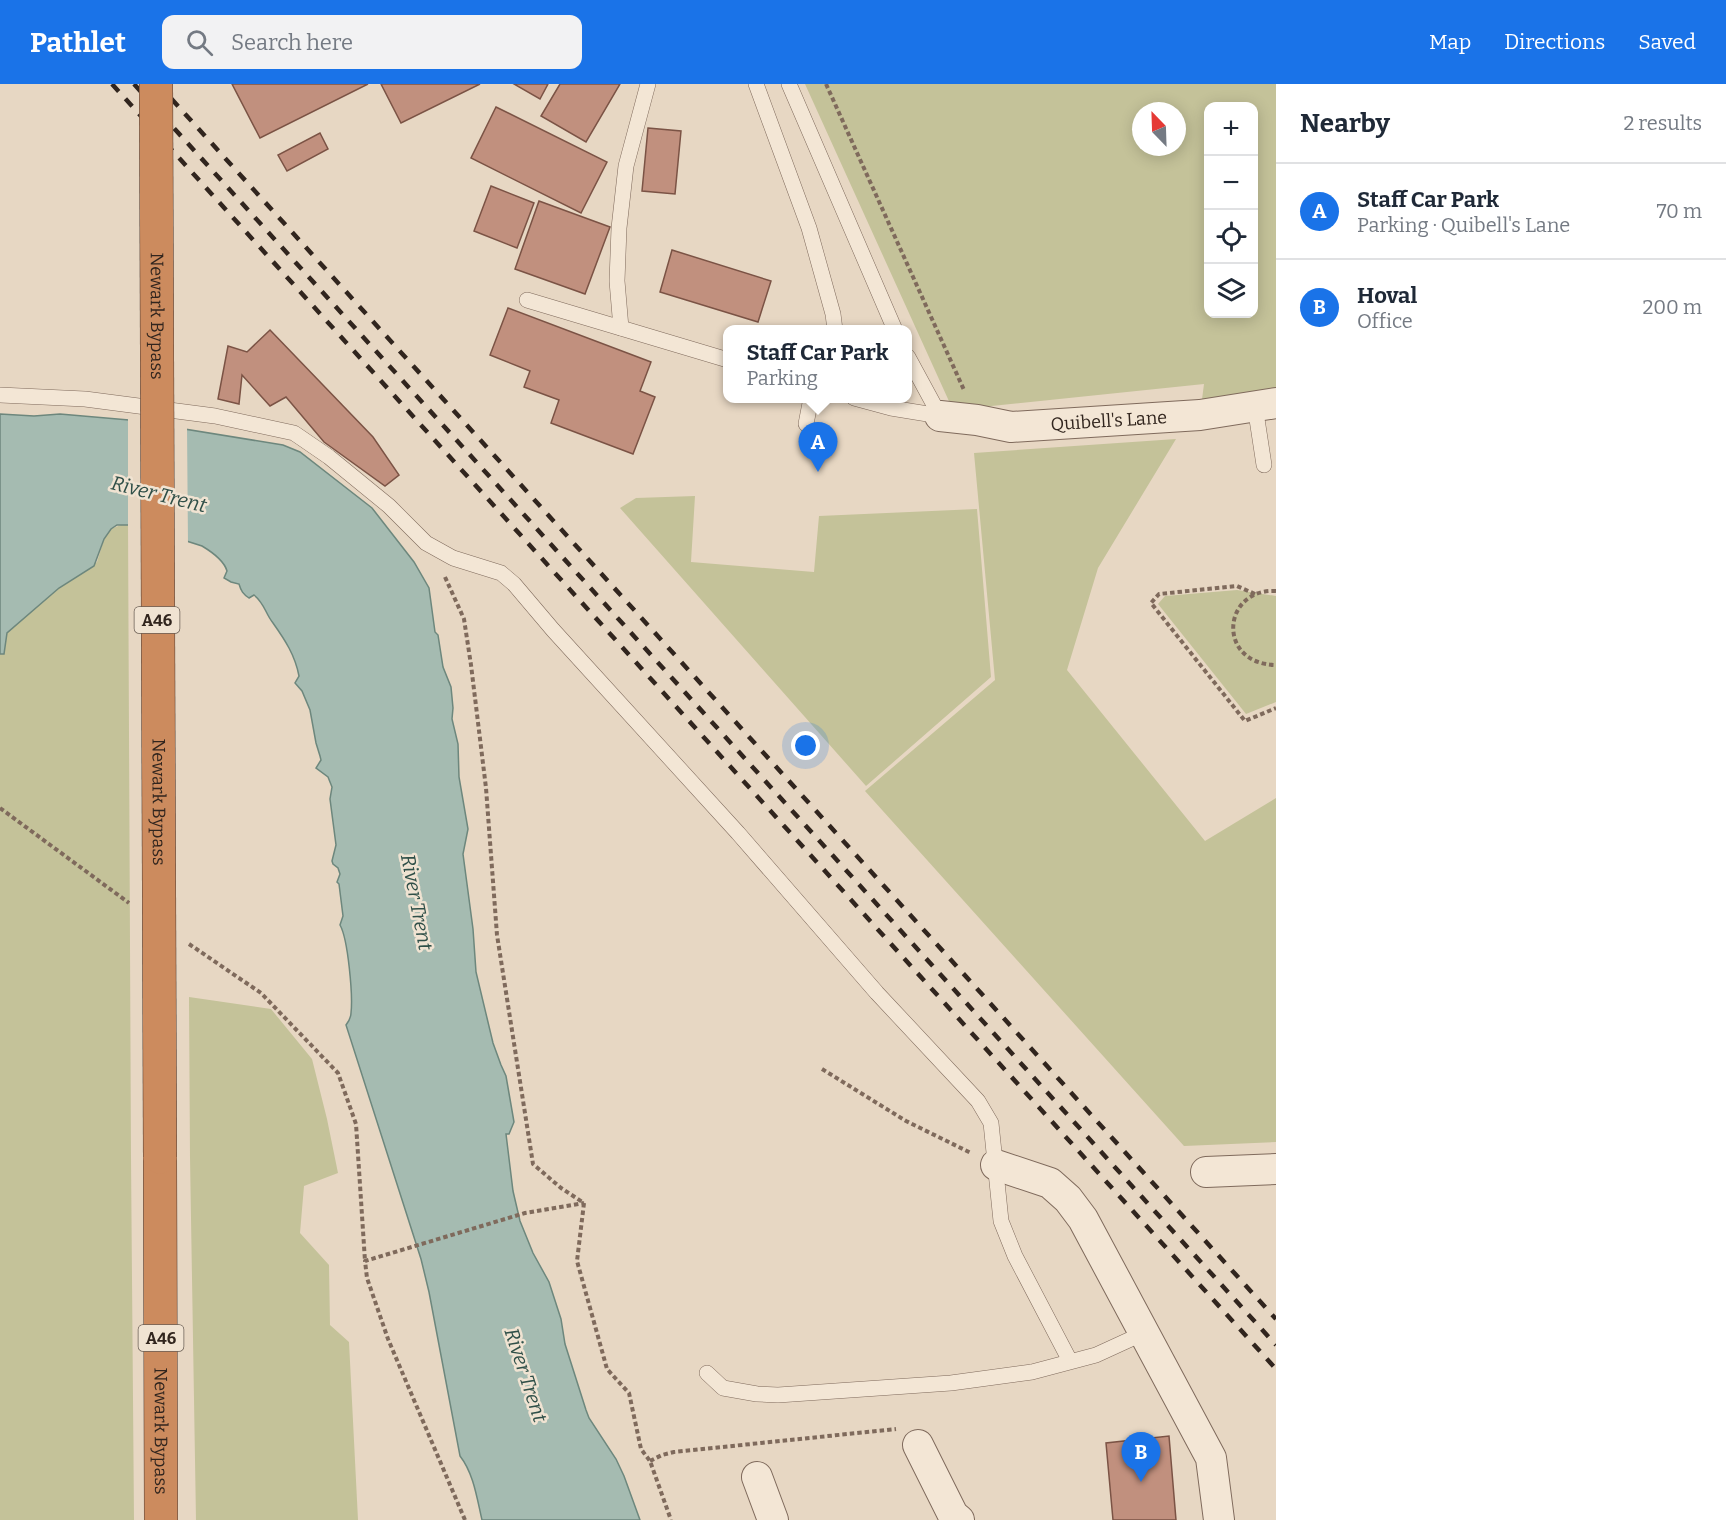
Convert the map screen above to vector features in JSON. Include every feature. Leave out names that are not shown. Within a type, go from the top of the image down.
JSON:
[{"type":"highway","name":"Newark Bypass","points":[[156,84],[161,1520]]},
{"type":"street","name":"Quibell's Lane","points":[[940,416],[1011,427],[1200,414],[1266,405]]},
{"type":"street","points":[[996,1165],[1050,1183],[1068,1199],[1083,1218],[1211,1458],[1219,1520]]},
{"type":"street","points":[[1206,1172],[1276,1169]]},
{"type":"street","points":[[918,1445],[953,1515],[959,1520]]},
{"type":"street","points":[[757,1477],[773,1520]]},
{"type":"lane","points":[[621,328],[617,281],[619,228],[626,166],[648,84]]},
{"type":"lane","points":[[756,84],[809,228],[834,325]]},
{"type":"lane","points":[[789,84],[893,325]]},
{"type":"lane","points":[[527,300],[723,359]]},
{"type":"lane","points":[[912,364],[940,416]]},
{"type":"lane","points":[[0,395],[85,399],[215,416],[294,433],[329,457],[389,506],[426,543],[453,558],[501,573],[514,584],[738,833],[877,993],[978,1101],[991,1123],[1001,1221],[1015,1256],[1070,1361]]},
{"type":"lane","points":[[806,424],[810,403]]},
{"type":"lane","points":[[870,403],[940,416]]},
{"type":"lane","points":[[1264,465],[1266,405]]},
{"type":"lane","points":[[707,1372],[723,1388],[778,1395],[951,1383],[1032,1372],[1096,1355],[1144,1333]]},
{"type":"path","points":[[826,84],[977,420]]},
{"type":"path","points":[[436,549],[448,586],[464,619],[486,788],[497,935],[533,1164],[561,1188],[584,1203]]},
{"type":"path","points":[[1255,594],[1237,586],[1159,594],[1151,603],[1245,721],[1276,708]]},
{"type":"path","points":[[1276,591],[1255,594],[1245,601],[1233,622],[1233,634],[1237,646],[1245,656],[1255,662],[1276,666]]},
{"type":"path","points":[[0,808],[132,905]]},
{"type":"path","points":[[182,939],[261,993],[338,1073],[356,1124],[367,1278],[388,1339],[465,1520]]},
{"type":"path","points":[[822,1070],[906,1121],[996,1165]]},
{"type":"path","points":[[365,1261],[525,1213],[584,1203]]},
{"type":"path","points":[[584,1203],[577,1261],[607,1369],[629,1393],[641,1449],[650,1461],[671,1520]]},
{"type":"path","points":[[650,1461],[674,1452],[899,1429],[918,1445]]},
{"type":"shaded area","points":[[805,84],[1276,84],[1276,403],[1200,415],[1204,384],[953,410]]},
{"type":"shaded area","points":[[1176,439],[1098,568],[1067,670],[1205,841],[1276,798],[1276,1142],[1184,1146],[865,791],[995,680],[974,453]]},
{"type":"shaded area","points":[[695,496],[691,562],[814,572],[819,516],[977,509],[991,677],[866,786],[620,508],[636,498]]},
{"type":"shaded area","points":[[128,522],[134,1520],[0,1520],[0,654],[4,654],[6,633],[59,588],[97,562],[104,539],[111,529]]},
{"type":"shaded area","points":[[1237,590],[1276,596],[1276,702],[1246,714],[1158,604],[1165,596]]},
{"type":"shaded area","points":[[189,997],[271,1009],[312,1059],[338,1173],[304,1186],[300,1233],[329,1265],[330,1325],[349,1342],[358,1520],[196,1520]]},
{"type":"water","name":"River Trent","points":[[0,414],[34,416],[60,414],[129,420],[283,445],[300,452],[372,508],[414,562],[429,588],[435,632],[438,635],[443,667],[451,687],[452,719],[458,744],[459,777],[468,829],[463,854],[476,972],[493,1043],[506,1076],[514,1122],[509,1134],[506,1134],[513,1191],[520,1221],[533,1253],[549,1282],[561,1319],[565,1344],[589,1418],[616,1459],[640,1520],[482,1520],[472,1479],[460,1456],[421,1259],[346,1025],[351,1015],[351,981],[348,954],[340,925],[343,916],[337,882],[340,874],[332,861],[336,845],[330,799],[332,787],[328,777],[316,768],[321,760],[310,710],[302,691],[295,683],[299,676],[292,654],[254,595],[249,598],[241,590],[239,584],[224,578],[227,571],[214,554],[202,546],[130,523],[129,525],[117,525],[111,529],[104,539],[94,566],[59,588],[7,633],[4,654],[0,654]]},
{"type":"pier","points":[[128,417],[187,426],[188,544],[132,526],[128,528]]},
{"type":"building","points":[[232,84],[368,84],[260,138]]},
{"type":"building","points":[[381,84],[480,84],[401,123]]},
{"type":"building","points":[[514,84],[548,84],[540,99]]},
{"type":"building","points":[[560,84],[620,84],[586,142],[541,116]]},
{"type":"building","points":[[496,107],[607,162],[581,213],[471,158]]},
{"type":"building","points":[[648,128],[681,131],[675,194],[642,191]]},
{"type":"building","points":[[320,133],[328,149],[287,171],[278,155]]},
{"type":"building","points":[[491,186],[534,203],[517,248],[474,231]]},
{"type":"building","points":[[539,201],[610,227],[585,294],[515,269]]},
{"type":"building","points":[[672,250],[771,281],[758,322],[660,292]]},
{"type":"building","points":[[508,308],[651,362],[640,391],[655,397],[633,454],[551,423],[559,400],[524,387],[530,371],[490,355]]},
{"type":"building","points":[[270,330],[373,437],[399,475],[385,486],[324,442],[286,397],[270,406],[242,375],[239,404],[218,399],[228,346],[247,352]]},
{"type":"building","points":[[1169,1436],[1176,1520],[1113,1520],[1106,1443]]},
{"type":"railway","points":[[112,84],[1276,1369]]},
{"type":"railway","points":[[134,84],[1276,1345]]},
{"type":"railway","points":[[158,84],[1276,1319]]},
{"type":"place","name":"Staff Car Park","points":[[818,472]]},
{"type":"place","name":"Hoval","points":[[1141,1482]]}]
